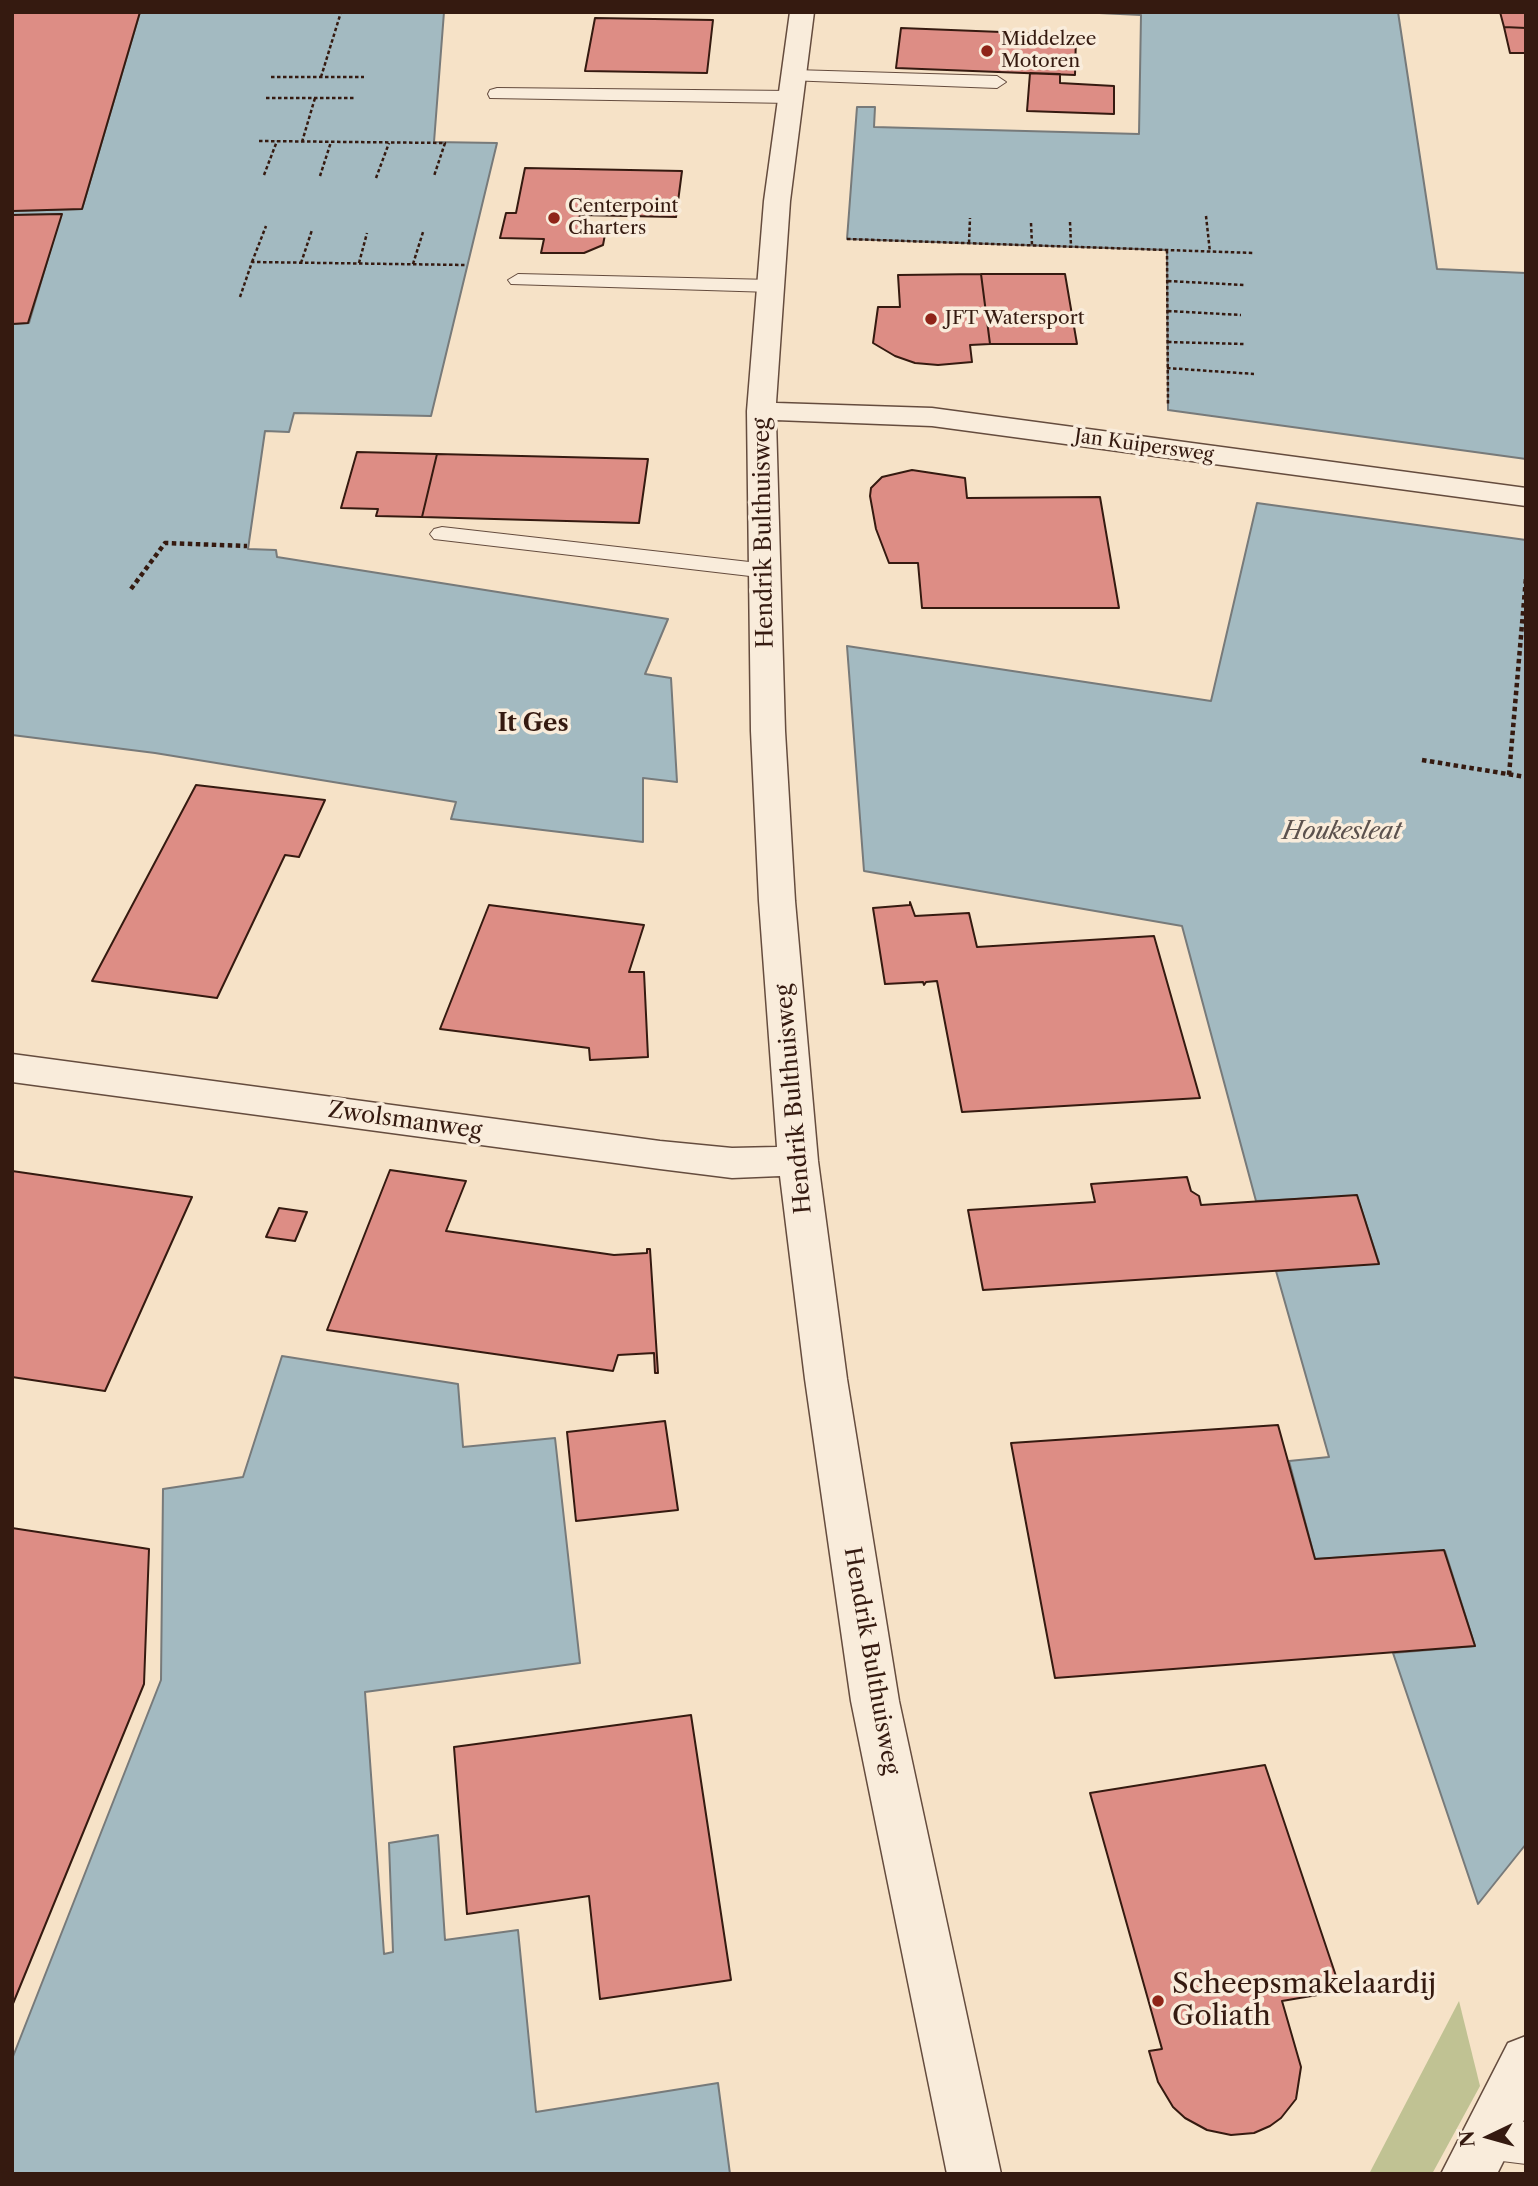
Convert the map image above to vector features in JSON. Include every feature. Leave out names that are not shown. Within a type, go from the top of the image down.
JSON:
[{"type":"street","name":"Hendrik Bulthuisweg","points":[[802,12],[777,201],[761,411],[767,570],[768,731],[777,901],[798,1161],[828,1392],[875,1701],[974,2174]]},
{"type":"street","name":"Jan Kuipersweg","points":[[761,411],[932,417],[1526,497]]},
{"type":"street","name":"Zwolsmanweg","points":[[12,1068],[660,1155],[732,1163],[798,1161]]},
{"type":"street","points":[[1493,2152],[1526,2060]]},
{"type":"lane","points":[[497,94],[997,82]]},
{"type":"lane","points":[[518,280],[772,286]]},
{"type":"lane","points":[[442,534],[767,570]]},
{"type":"path","points":[[321,77],[341,12]]},
{"type":"path","points":[[271,77],[364,77]]},
{"type":"path","points":[[266,98],[356,99]]},
{"type":"path","points":[[302,142],[315,98]]},
{"type":"path","points":[[259,141],[445,143],[433,176]]},
{"type":"path","points":[[264,175],[277,141]]},
{"type":"path","points":[[320,176],[331,142]]},
{"type":"path","points":[[376,177],[389,143]]},
{"type":"path","points":[[1206,215],[1210,252]]},
{"type":"path","points":[[969,244],[970,218]]},
{"type":"path","points":[[1070,222],[1071,247]]},
{"type":"path","points":[[1031,223],[1032,246]]},
{"type":"path","points":[[240,297],[266,226]]},
{"type":"path","points":[[301,263],[312,230]]},
{"type":"path","points":[[413,264],[423,232]]},
{"type":"path","points":[[359,263],[367,233]]},
{"type":"path","points":[[847,239],[1254,253]]},
{"type":"path","points":[[1167,250],[1168,410]]},
{"type":"path","points":[[252,262],[467,265]]},
{"type":"path","points":[[1168,281],[1244,285]]},
{"type":"path","points":[[1168,311],[1241,315]]},
{"type":"path","points":[[1168,342],[1244,344]]},
{"type":"path","points":[[1167,369],[1254,374]]},
{"type":"path","points":[[131,589],[165,543],[247,545]]},
{"type":"path","points":[[1509,775],[1526,578]]},
{"type":"path","points":[[1422,760],[1526,778]]},
{"type":"green space","points":[[1459,2001],[1480,2086],[1432,2174],[1369,2174]]},
{"type":"water","points":[[140,12],[444,12],[434,142],[497,143],[431,416],[294,413],[289,432],[265,431],[248,549],[276,550],[277,557],[668,619],[645,674],[671,678],[677,782],[643,778],[643,842],[451,819],[456,802],[155,753],[12,735],[12,324],[29,323],[61,214],[12,215],[12,211],[82,209]]},
{"type":"water","points":[[1078,12],[1398,12],[1437,269],[1526,273],[1526,459],[1168,410],[1167,250],[847,239],[857,107],[875,107],[874,127],[1139,134],[1141,15]]},
{"type":"water","name":"Houkesleat","points":[[1257,503],[1526,540],[1526,1844],[1478,1904],[1393,1653],[1475,1646],[1445,1551],[1315,1559],[1289,1461],[1329,1457],[1276,1271],[1379,1263],[1357,1196],[1256,1201],[1182,926],[864,871],[847,646],[1211,701]]},
{"type":"water","points":[[282,1356],[458,1384],[463,1447],[555,1438],[580,1663],[365,1692],[384,1954],[393,1952],[389,1843],[438,1835],[445,1940],[518,1930],[536,2112],[718,2083],[730,2174],[12,2174],[12,2059],[161,1680],[163,1489],[243,1477]]},
{"type":"building","points":[[12,12],[140,12],[82,209],[12,211]]},
{"type":"building","points":[[1500,12],[1526,12],[1526,28],[1504,27]]},
{"type":"building","points":[[595,18],[713,20],[707,73],[585,71]]},
{"type":"building","points":[[1504,27],[1526,28],[1526,53],[1510,53]]},
{"type":"building","name":"Middelzee Motoren","points":[[901,28],[1076,35],[1075,75],[896,68]]},
{"type":"building","name":"Middelzee Motoren","points":[[1030,73],[1060,74],[1060,83],[1114,86],[1114,114],[1027,111]]},
{"type":"building","points":[[525,168],[682,171],[676,217],[580,215],[578,224],[607,224],[603,245],[584,253],[541,253],[544,239],[500,238],[506,213],[516,213]]},
{"type":"building","points":[[62,214],[28,323],[12,324],[12,215]]},
{"type":"building","name":"JFT Watersport","points":[[981,274],[990,344],[970,345],[972,362],[938,365],[915,363],[895,356],[873,343],[878,307],[900,307],[898,275]]},
{"type":"building","name":"JFT Watersport","points":[[981,274],[1065,274],[1077,344],[990,344]]},
{"type":"building","points":[[357,452],[437,454],[422,517],[376,516],[378,509],[341,508]]},
{"type":"building","points":[[437,454],[648,459],[639,523],[422,517]]},
{"type":"building","points":[[912,470],[965,478],[967,498],[1100,497],[1119,608],[922,608],[918,563],[889,563],[876,529],[870,496],[871,488],[882,477]]},
{"type":"building","points":[[196,785],[325,800],[299,857],[285,855],[217,998],[92,981]]},
{"type":"building","points":[[910,902],[915,916],[969,913],[977,947],[1154,936],[1200,1098],[962,1112],[937,981],[926,982],[924,985],[923,982],[885,984],[873,908],[910,905]]},
{"type":"building","points":[[489,905],[644,925],[629,972],[644,972],[648,1057],[590,1060],[589,1048],[440,1029]]},
{"type":"building","points":[[390,1170],[466,1181],[446,1231],[614,1255],[647,1253],[647,1249],[650,1249],[658,1373],[655,1373],[654,1353],[618,1355],[613,1371],[327,1330]]},
{"type":"building","points":[[12,1171],[192,1197],[105,1391],[12,1377]]},
{"type":"building","points":[[1187,1177],[1191,1191],[1199,1196],[1201,1205],[1357,1195],[1379,1264],[983,1290],[968,1210],[1095,1202],[1091,1184]]},
{"type":"building","points":[[279,1208],[307,1212],[295,1241],[266,1237]]},
{"type":"building","points":[[665,1421],[678,1510],[576,1521],[567,1432]]},
{"type":"building","points":[[1278,1425],[1315,1559],[1444,1550],[1475,1646],[1055,1678],[1011,1443]]},
{"type":"building","points":[[12,1528],[149,1549],[144,1684],[12,2006]]},
{"type":"building","points":[[691,1715],[731,1980],[600,1999],[589,1896],[467,1914],[454,1747]]},
{"type":"building","points":[[1265,1765],[1341,1991],[1282,2001],[1301,2067],[1296,2099],[1281,2118],[1270,2126],[1254,2133],[1231,2135],[1207,2130],[1185,2118],[1173,2107],[1158,2082],[1149,2051],[1162,2049],[1090,1793]]},
{"type":"place","name":"Middelzee Motoren","points":[[987,51]]},
{"type":"place","name":"Centerpoint Charters","points":[[554,218]]},
{"type":"place","name":"JFT Watersport","points":[[931,319]]},
{"type":"place","name":"Scheepsmakelaardij Goliath","points":[[1158,2001]]},
{"type":"district","name":"It Ges","points":[[533,724]]}]
